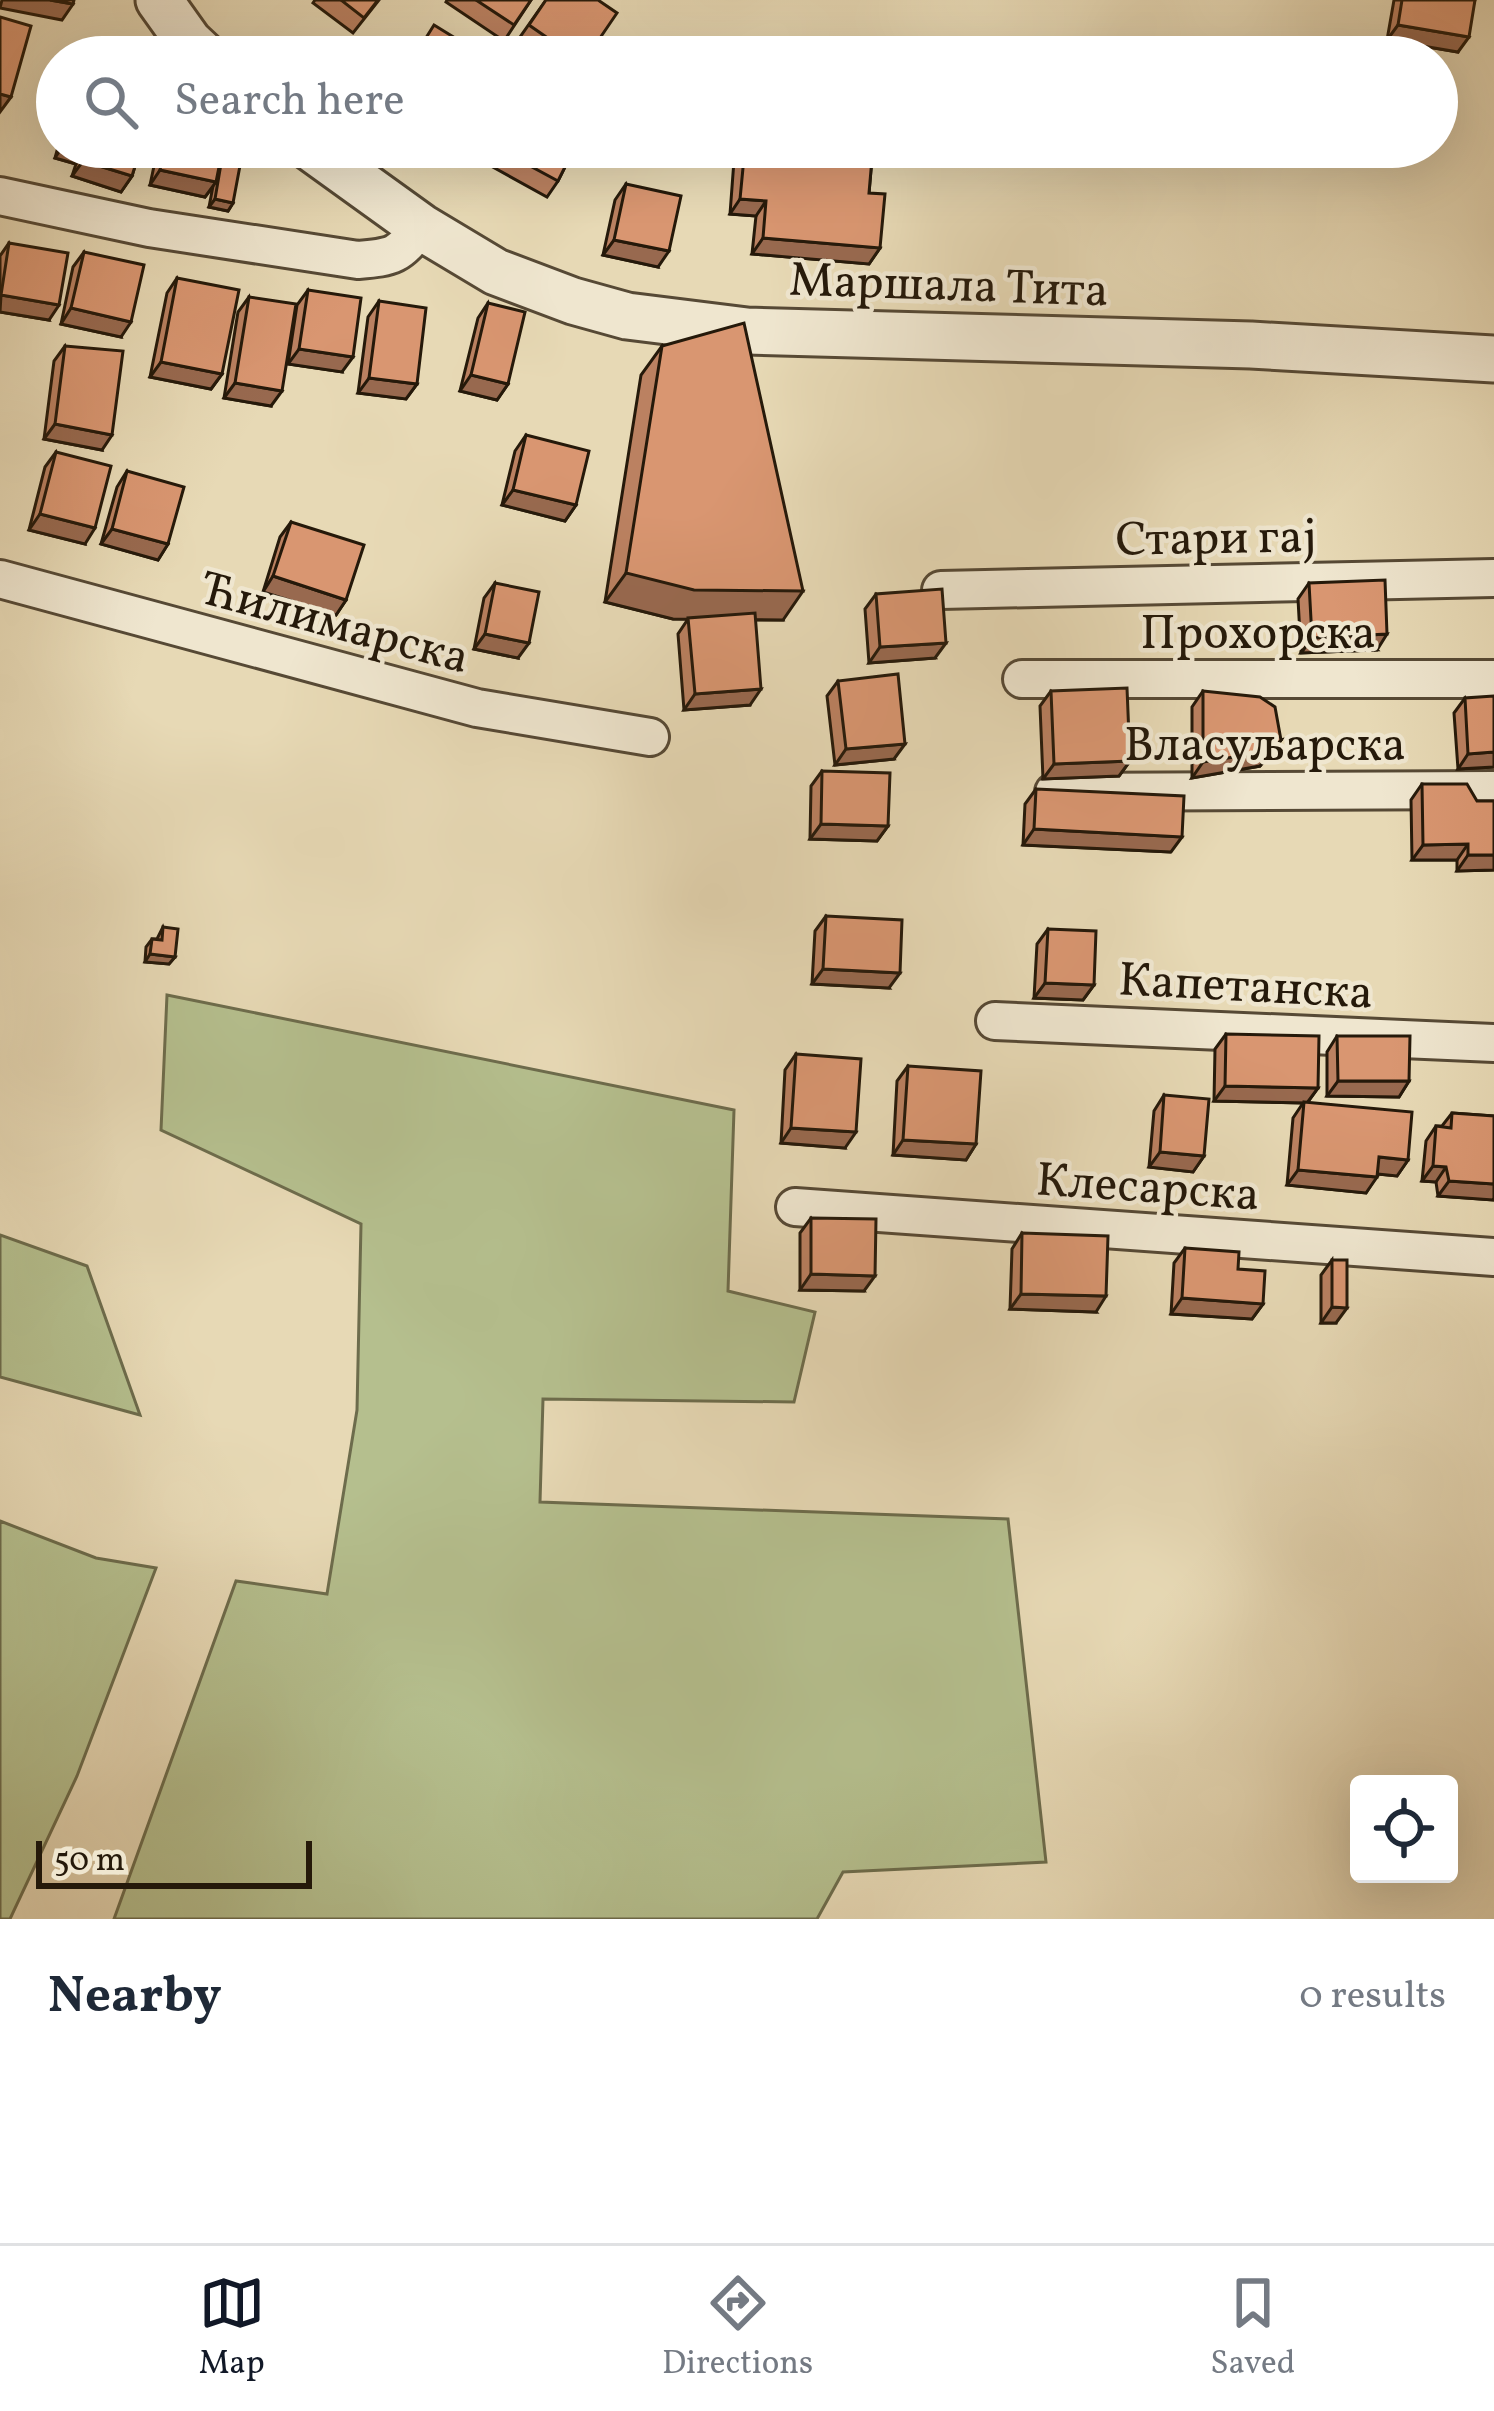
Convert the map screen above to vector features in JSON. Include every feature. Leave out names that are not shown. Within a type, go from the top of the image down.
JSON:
[{"type":"street","points":[[160,0],[185,36]]},
{"type":"street","name":"Маршала Тита","points":[[339,168],[421,227],[496,272],[627,316],[747,331],[1251,345],[1494,359]]},
{"type":"street","points":[[0,196],[149,228],[358,260],[389,258],[421,227]]},
{"type":"street","name":"Стари гај","points":[[941,590],[1494,578]]},
{"type":"street","name":"Ћилимарска","points":[[0,579],[477,708],[650,737]]},
{"type":"street","name":"Прохорска","points":[[1022,679],[1494,679]]},
{"type":"street","name":"Власуљарска","points":[[1036,793],[1494,790]]},
{"type":"street","name":"Капетанска","points":[[994,1021],[1494,1043]]},
{"type":"street","name":"Клесарска","points":[[795,1207],[1494,1257]]},
{"type":"green space","points":[[167,995],[734,1110],[728,1291],[815,1312],[794,1402],[543,1399],[540,1502],[1008,1519],[1046,1862],[843,1872],[817,1919],[114,1919],[236,1581],[327,1594],[357,1410],[361,1224],[161,1130]]},
{"type":"green space","points":[[0,1235],[87,1266],[140,1415],[0,1377]]},
{"type":"green space","points":[[0,1521],[96,1558],[156,1568],[77,1776],[10,1919],[0,1919]]},
{"type":"building","points":[[341,0],[378,0],[364,18]]},
{"type":"building","points":[[476,0],[531,0],[514,25]]},
{"type":"building","points":[[546,0],[598,0],[617,13],[601,36],[545,36],[529,25]]},
{"type":"building","points":[[1402,0],[1475,0],[1469,37],[1398,25]]},
{"type":"building","points":[[0,17],[31,26],[11,97],[0,94]]},
{"type":"building","points":[[434,25],[452,36],[427,36]]},
{"type":"building","points":[[106,168],[134,168],[132,176]]},
{"type":"building","points":[[160,168],[219,168],[216,182]]},
{"type":"building","points":[[220,168],[240,168],[233,203],[215,199]]},
{"type":"building","points":[[534,168],[564,168],[558,181]]},
{"type":"building","points":[[743,168],[871,168],[869,193],[885,194],[880,248],[763,238],[766,201],[740,199]]},
{"type":"building","points":[[626,184],[681,196],[669,251],[614,240]]},
{"type":"building","points":[[9,243],[68,253],[59,305],[1,295]]},
{"type":"building","points":[[84,252],[144,265],[131,322],[71,308]]},
{"type":"building","points":[[177,278],[239,290],[222,374],[161,362]]},
{"type":"building","points":[[308,290],[361,298],[353,357],[299,349]]},
{"type":"building","points":[[249,297],[296,304],[282,391],[235,383]]},
{"type":"building","points":[[379,301],[426,308],[417,384],[369,378]]},
{"type":"building","points":[[488,303],[525,312],[508,384],[471,375]]},
{"type":"building","points":[[744,323],[803,591],[694,590],[626,573],[662,346]]},
{"type":"building","points":[[65,346],[123,351],[112,435],[55,424]]},
{"type":"building","points":[[526,435],[589,451],[576,505],[513,490]]},
{"type":"building","points":[[56,452],[111,466],[95,528],[40,514]]},
{"type":"building","points":[[127,471],[184,487],[168,544],[112,529]]},
{"type":"building","points":[[291,522],[364,545],[346,600],[273,576]]},
{"type":"building","points":[[1385,580],[1387,634],[1312,638],[1309,583]]},
{"type":"building","points":[[495,583],[539,592],[529,643],[485,634]]},
{"type":"building","points":[[942,589],[946,643],[880,647],[876,594]]},
{"type":"building","points":[[755,613],[761,689],[695,694],[688,618]]},
{"type":"building","points":[[898,674],[905,744],[846,749],[838,681]]},
{"type":"building","points":[[1127,688],[1130,761],[1054,764],[1051,691]]},
{"type":"building","points":[[1203,691],[1260,697],[1275,707],[1281,740],[1271,751],[1203,762]]},
{"type":"building","points":[[1494,696],[1494,752],[1468,754],[1465,698]]},
{"type":"building","points":[[822,771],[890,773],[888,826],[821,824]]},
{"type":"building","points":[[1422,784],[1467,784],[1477,801],[1494,801],[1494,855],[1468,855],[1468,844],[1423,845]]},
{"type":"building","points":[[1036,789],[1184,796],[1182,837],[1034,829]]},
{"type":"building","points":[[826,916],[902,920],[900,973],[823,969]]},
{"type":"building","points":[[163,927],[178,929],[175,957],[150,954],[152,939],[162,940]]},
{"type":"building","points":[[1048,929],[1096,931],[1094,985],[1045,983]]},
{"type":"building","points":[[1226,1034],[1319,1036],[1318,1088],[1225,1086]]},
{"type":"building","points":[[1337,1036],[1410,1036],[1409,1081],[1338,1081]]},
{"type":"building","points":[[796,1054],[861,1059],[856,1132],[791,1128]]},
{"type":"building","points":[[908,1066],[981,1071],[976,1144],[903,1140]]},
{"type":"building","points":[[1164,1095],[1209,1099],[1204,1156],[1160,1152]]},
{"type":"building","points":[[1304,1102],[1412,1112],[1408,1160],[1379,1157],[1377,1177],[1298,1170]]},
{"type":"building","points":[[1452,1113],[1494,1116],[1494,1184],[1449,1181],[1446,1167],[1433,1166],[1436,1126],[1451,1128]]},
{"type":"building","points":[[811,1218],[876,1219],[875,1276],[811,1274]]},
{"type":"building","points":[[1022,1233],[1108,1236],[1106,1296],[1021,1294]]},
{"type":"building","points":[[1185,1248],[1239,1252],[1238,1269],[1265,1271],[1263,1304],[1182,1298]]},
{"type":"building","points":[[1332,1260],[1347,1260],[1347,1308],[1332,1307]]}]
